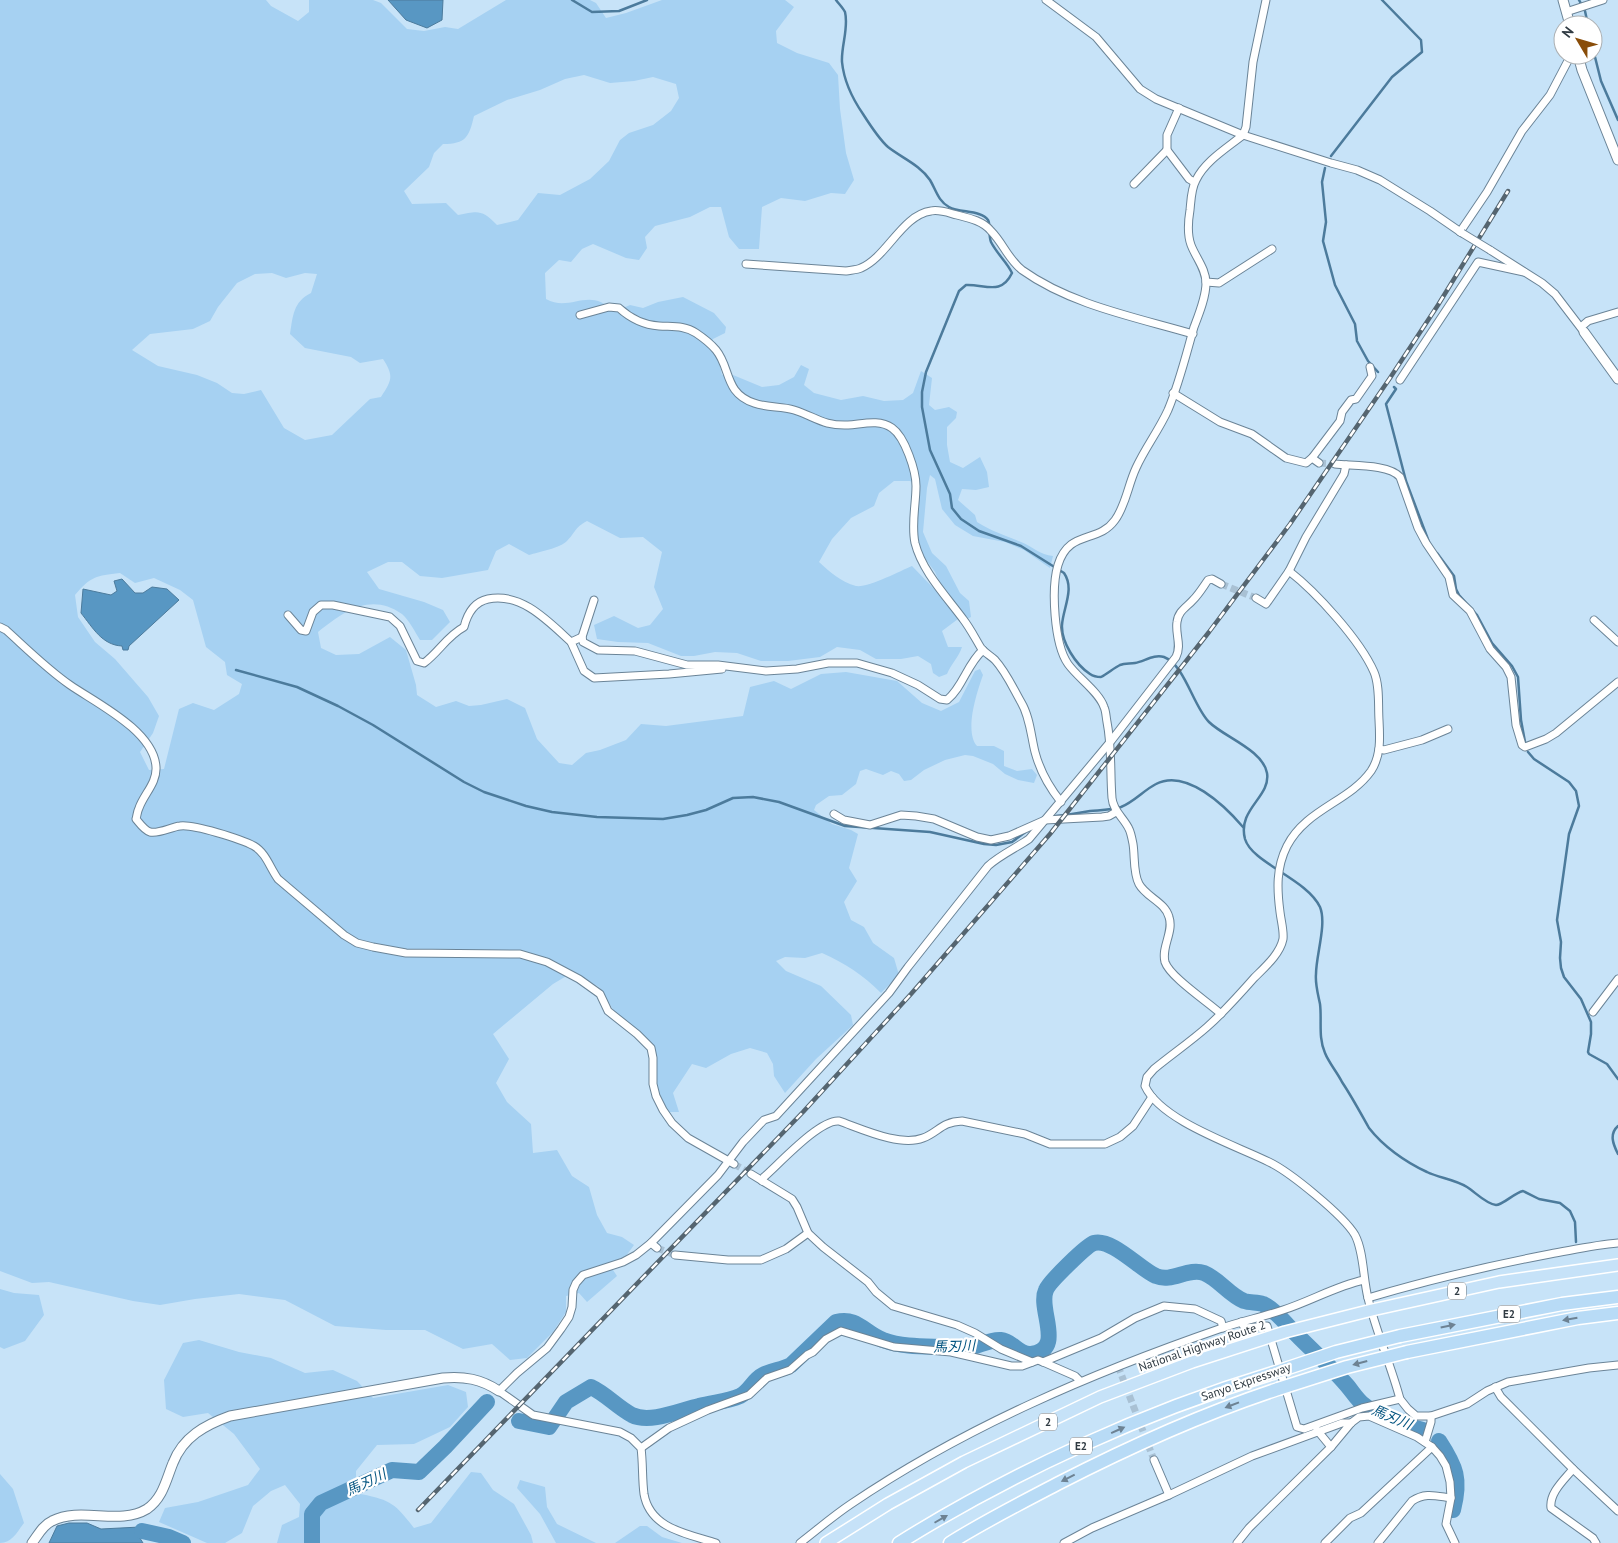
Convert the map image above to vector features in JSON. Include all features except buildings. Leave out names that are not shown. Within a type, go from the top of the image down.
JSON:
[{"type":"highway","name":"National Highway Route 2","points":[[826,1543],[888,1504],[964,1462],[1100,1397],[1192,1362],[1285,1332],[1372,1310],[1499,1282],[1618,1265]]},
{"type":"highway","name":"Sanyo Expressway","points":[[899,1543],[973,1501],[1067,1453],[1138,1421],[1236,1384],[1336,1352],[1400,1336],[1562,1304],[1618,1297]]},
{"type":"highway","name":"Sanyo Expressway","points":[[950,1543],[988,1520],[1153,1437],[1199,1417],[1278,1389],[1346,1367],[1407,1352],[1568,1319],[1618,1313]]},
{"type":"street","points":[[1046,0],[1096,37],[1140,90],[1156,99],[1243,134],[1357,170],[1380,180],[1542,283],[1554,294],[1583,330],[1618,379]]},
{"type":"street","points":[[1221,1014],[1171,972],[1165,962],[1164,951],[1171,926],[1169,916],[1164,908],[1146,893],[1138,883],[1133,846],[1128,828],[1116,812],[1112,800],[1111,741],[1104,706],[1097,695],[1067,664],[1057,640],[1055,617],[1056,578],[1063,552],[1069,545],[1105,530],[1114,523],[1120,513],[1132,476],[1142,455],[1168,410],[1204,295],[1206,282],[1188,233],[1194,182],[1202,170],[1243,134],[1246,127],[1253,62],[1266,0]]},
{"type":"street","points":[[1563,0],[1567,15]]},
{"type":"street","points":[[1566,12],[1603,0]]},
{"type":"street","points":[[1461,233],[1522,131],[1550,95],[1566,65]]},
{"type":"street","points":[[1581,65],[1618,160]]},
{"type":"street","points":[[1179,108],[1167,135],[1167,150],[1189,179],[1194,182]]},
{"type":"street","points":[[1134,184],[1167,150]]},
{"type":"street","points":[[746,264],[846,271],[861,268],[922,213],[932,210],[946,212],[973,219],[988,227],[1008,256],[1021,269],[1054,288],[1104,308],[1192,334]]},
{"type":"street","points":[[1206,282],[1220,283],[1272,249]]},
{"type":"street","points":[[1400,380],[1478,262],[1524,272]]},
{"type":"street","points":[[580,315],[609,308],[619,308],[645,324],[687,328],[716,350],[728,379],[736,391],[750,402],[762,406],[796,410],[820,422],[834,425],[874,422],[892,428],[904,443],[912,467],[916,486],[915,542],[921,560],[940,589],[965,621],[982,650],[994,659],[1004,673],[1023,705],[1036,755],[1044,776],[1050,789],[1061,802]]},
{"type":"street","points":[[1583,330],[1588,321],[1618,312]]},
{"type":"street","points":[[1173,393],[1220,422],[1252,434],[1286,458],[1306,463],[1315,460],[1340,421],[1342,412],[1351,400],[1356,399],[1372,376],[1370,367]]},
{"type":"street","points":[[1335,464],[1386,468],[1396,472],[1400,477],[1418,528],[1449,577],[1453,595],[1470,611],[1490,649],[1506,666],[1511,677],[1516,725],[1522,745],[1525,747],[1546,739],[1571,722],[1618,682]]},
{"type":"street","points":[[1256,598],[1266,604],[1289,571],[1306,537],[1344,474],[1346,465]]},
{"type":"street","points":[[1289,571],[1333,614],[1367,659],[1374,673],[1379,749],[1376,762],[1370,772],[1346,794],[1324,807],[1304,823],[1288,845],[1278,876],[1278,899],[1283,938],[1280,948],[1221,1014],[1154,1069],[1147,1077],[1145,1086],[1152,1097],[1167,1111],[1186,1123],[1271,1162],[1287,1172],[1333,1211],[1355,1236],[1361,1255],[1368,1298],[1400,1399],[1416,1416],[1431,1416],[1467,1404],[1495,1387],[1508,1382],[1618,1365]]},
{"type":"street","points":[[499,1391],[547,1348],[561,1329],[569,1317],[572,1307],[573,1290],[583,1275],[623,1262],[654,1245],[731,1163],[764,1120],[776,1116],[890,993],[908,967],[945,923],[988,866],[997,858],[1029,839],[1111,741],[1176,657],[1179,651],[1176,633],[1178,615],[1193,600],[1208,580],[1212,579],[1221,584]]},
{"type":"street","points":[[288,616],[301,630],[306,631],[314,612],[321,605],[333,605],[390,617],[400,626],[417,661],[424,664],[433,657],[454,632],[464,628],[467,616],[476,606],[484,600],[498,597],[513,599],[530,608],[571,642],[584,671],[594,678],[669,674],[734,667]]},
{"type":"street","points":[[594,600],[582,637],[583,642],[598,650],[635,651],[688,665],[718,665],[766,671],[796,669],[828,663],[857,663],[892,673],[940,699],[947,700],[955,694],[974,657],[982,650]]},
{"type":"street","points":[[1594,620],[1618,642]]},
{"type":"street","points":[[0,627],[6,630],[70,685],[118,716],[143,738],[156,764],[156,773],[152,785],[139,808],[136,819],[144,829],[152,833],[182,826],[196,826],[254,846],[264,854],[271,870],[278,879],[336,929],[357,943],[373,948],[406,952],[520,954],[547,962],[579,978],[600,994],[608,1011],[637,1034],[650,1048],[653,1058],[653,1084],[656,1096],[672,1123],[688,1138],[731,1163]]},
{"type":"street","points":[[571,642],[582,637]]},
{"type":"street","points":[[1379,749],[1384,750],[1422,740],[1448,729]]},
{"type":"street","points":[[834,814],[844,820],[870,825],[901,815],[916,816],[934,819],[977,837],[991,840],[1009,836],[1045,820],[1102,817],[1116,812]]},
{"type":"street","points":[[1593,1012],[1618,979]]},
{"type":"street","points":[[762,1181],[764,1177],[814,1132],[832,1121],[839,1121],[899,1140],[916,1141],[927,1137],[951,1121],[962,1121],[1025,1134],[1050,1144],[1105,1144],[1120,1137],[1133,1126],[1152,1097]]},
{"type":"street","points":[[751,1174],[792,1199],[798,1207],[808,1233],[823,1247],[856,1271],[876,1292],[893,1306],[957,1325],[975,1333],[1001,1349],[1032,1362]]},
{"type":"street","points":[[676,1255],[728,1260],[761,1260],[786,1249],[808,1233]]},
{"type":"street","points":[[1368,1298],[1424,1281],[1506,1262],[1584,1246],[1618,1243]]},
{"type":"street","points":[[800,1543],[850,1504],[986,1424],[1080,1381],[1223,1328],[1284,1310],[1345,1284],[1364,1280]]},
{"type":"street","points":[[1043,1362],[1101,1338],[1136,1318],[1164,1306],[1195,1309],[1221,1321],[1223,1328]]},
{"type":"street","points":[[1241,1322],[1245,1328],[1267,1326],[1297,1427],[1304,1430],[1351,1423]]},
{"type":"street","points":[[641,1448],[670,1428],[708,1410],[749,1395],[767,1378],[790,1370],[826,1339],[841,1331],[894,1348],[951,1352],[1011,1366],[1022,1366],[1038,1360],[1076,1376],[1080,1381]]},
{"type":"street","points":[[32,1543],[43,1528],[51,1521],[61,1517],[137,1514],[148,1508],[157,1500],[164,1489],[174,1461],[188,1439],[212,1422],[230,1416],[461,1376],[476,1379],[499,1391],[533,1415],[620,1432],[631,1438],[641,1448],[644,1494],[648,1508],[654,1517],[664,1525],[716,1543]]},
{"type":"street","points":[[1495,1387],[1501,1396],[1573,1469],[1618,1511]]},
{"type":"street","points":[[1064,1543],[1092,1528],[1170,1495],[1252,1456],[1362,1408],[1400,1399]]},
{"type":"street","points":[[1237,1543],[1249,1528],[1331,1447],[1351,1423],[1359,1417],[1369,1416],[1425,1442],[1432,1447],[1446,1466],[1451,1498],[1446,1524],[1455,1543]]},
{"type":"street","points":[[1425,1442],[1431,1416]]},
{"type":"street","points":[[1317,1429],[1331,1447]]},
{"type":"street","points":[[1325,1543],[1350,1518],[1361,1513],[1432,1447]]},
{"type":"street","points":[[1154,1460],[1170,1495]]},
{"type":"street","points":[[1573,1469],[1550,1501],[1551,1508],[1593,1538],[1596,1543]]},
{"type":"street","points":[[1378,1543],[1412,1501],[1419,1496],[1425,1494],[1451,1498]]},
{"type":"shaded area","points":[[0,0],[266,0],[271,6],[298,21],[309,12],[309,0],[373,0],[381,3],[407,29],[424,31],[445,27],[458,29],[506,0],[590,0],[596,3],[606,18],[662,0],[785,0],[794,7],[776,31],[777,43],[797,53],[829,63],[838,75],[846,153],[854,180],[845,194],[831,193],[805,201],[781,198],[762,207],[759,249],[739,249],[729,237],[721,207],[710,207],[690,217],[655,226],[645,237],[647,248],[639,260],[626,258],[593,244],[582,249],[571,262],[559,260],[545,273],[546,299],[564,303],[596,301],[605,304],[614,312],[630,305],[643,308],[658,302],[683,297],[714,313],[726,327],[725,333],[713,339],[708,348],[718,357],[722,375],[733,375],[762,387],[779,385],[794,377],[801,365],[809,369],[804,385],[814,393],[841,400],[863,396],[884,401],[903,400],[913,393],[921,371],[932,378],[929,405],[935,410],[949,407],[957,412],[956,418],[947,427],[947,445],[950,462],[963,468],[980,457],[987,472],[989,487],[976,490],[962,489],[958,500],[975,515],[977,522],[1044,554],[1053,556],[1050,568],[1024,550],[1005,542],[973,536],[955,525],[942,509],[935,479],[930,475],[923,532],[932,553],[946,566],[960,593],[969,601],[971,617],[967,619],[940,583],[935,572],[921,553],[917,535],[917,485],[910,481],[894,481],[879,493],[874,506],[851,518],[832,539],[819,562],[841,579],[856,586],[876,582],[912,566],[942,597],[958,619],[942,631],[948,647],[962,647],[947,674],[939,677],[933,673],[931,664],[918,656],[901,659],[876,659],[860,650],[837,647],[820,657],[788,661],[761,661],[737,653],[715,652],[694,656],[681,656],[648,643],[597,639],[594,625],[614,616],[638,628],[650,625],[663,609],[654,587],[662,552],[643,537],[620,538],[587,521],[577,528],[564,543],[549,550],[529,555],[509,544],[496,551],[488,570],[442,578],[420,576],[402,562],[388,562],[367,572],[379,589],[424,602],[443,610],[450,622],[432,640],[420,640],[402,614],[391,608],[369,604],[348,611],[318,632],[321,648],[336,655],[359,654],[390,637],[406,650],[417,695],[436,707],[456,701],[469,706],[507,699],[525,708],[537,739],[559,763],[572,765],[586,753],[626,740],[641,724],[666,726],[743,716],[750,687],[774,681],[791,689],[821,674],[846,672],[897,681],[922,703],[941,711],[959,702],[975,671],[980,669],[983,675],[973,711],[973,739],[977,746],[994,746],[1004,751],[1004,766],[1017,771],[1032,769],[1037,775],[1034,783],[1018,780],[1005,774],[993,764],[965,755],[945,760],[924,770],[911,780],[904,781],[899,774],[891,771],[883,775],[866,769],[860,771],[856,784],[842,795],[829,796],[816,805],[814,810],[832,824],[858,834],[849,868],[857,881],[844,902],[851,920],[864,927],[873,943],[894,958],[899,975],[881,993],[853,970],[822,953],[805,958],[785,957],[776,961],[786,971],[821,986],[851,1015],[853,1025],[816,1059],[785,1093],[774,1076],[773,1064],[767,1053],[750,1048],[731,1054],[706,1068],[692,1064],[673,1093],[679,1112],[668,1112],[656,1089],[655,1049],[638,1031],[616,1014],[599,987],[573,972],[553,984],[493,1034],[509,1059],[496,1083],[507,1102],[531,1124],[533,1153],[557,1150],[572,1176],[589,1187],[597,1215],[607,1233],[622,1237],[634,1245],[626,1256],[609,1264],[617,1276],[587,1302],[579,1293],[566,1296],[566,1312],[553,1332],[527,1358],[510,1360],[492,1344],[463,1349],[425,1330],[386,1330],[335,1326],[285,1300],[239,1294],[160,1305],[133,1301],[49,1282],[32,1283],[0,1271]],"holes":[[[584,75],[610,83],[653,77],[676,84],[679,98],[671,111],[653,125],[629,133],[620,140],[609,161],[590,179],[560,195],[538,193],[518,220],[497,225],[479,212],[458,215],[446,203],[412,204],[404,191],[429,167],[434,153],[443,144],[457,143],[465,138],[474,116],[507,100],[540,90],[565,79]],[[272,273],[286,278],[305,273],[317,274],[311,293],[297,305],[290,334],[305,348],[351,357],[360,363],[383,359],[389,370],[388,386],[381,397],[370,399],[332,435],[305,440],[284,428],[261,390],[244,394],[232,393],[217,383],[197,375],[158,366],[132,350],[150,334],[193,329],[210,321],[218,307],[237,283],[255,274]],[[120,573],[135,583],[154,578],[180,590],[193,600],[206,647],[225,662],[227,675],[242,684],[239,694],[214,710],[193,703],[179,709],[164,769],[149,770],[140,752],[153,733],[159,716],[148,697],[115,659],[95,642],[78,617],[75,595],[90,580],[99,576]]]},
{"type":"shaded area","points":[[388,0],[443,0],[442,20],[427,28],[406,20]]},
{"type":"shaded area","points":[[122,579],[135,593],[143,593],[152,587],[167,589],[179,600],[129,646],[128,650],[123,650],[122,646],[109,643],[103,639],[81,613],[83,589],[111,595],[117,591],[114,581]]},
{"type":"shaded area","points":[[0,1289],[14,1293],[39,1295],[44,1315],[25,1341],[4,1349],[0,1347]]},
{"type":"shaded area","points":[[199,1340],[239,1352],[271,1358],[305,1373],[333,1370],[357,1381],[373,1398],[448,1385],[466,1392],[468,1407],[450,1427],[414,1444],[377,1445],[356,1471],[356,1493],[390,1503],[401,1512],[414,1528],[431,1523],[471,1472],[481,1473],[493,1490],[514,1504],[531,1535],[533,1543],[277,1543],[282,1525],[299,1517],[300,1504],[285,1485],[271,1491],[253,1506],[242,1533],[225,1543],[207,1543],[159,1522],[165,1508],[198,1502],[248,1485],[260,1469],[234,1434],[208,1413],[183,1417],[166,1409],[164,1380],[183,1343]]},
{"type":"shaded area","points":[[0,1474],[13,1489],[24,1523],[11,1539],[4,1543],[0,1543]]},
{"type":"shaded area","points":[[520,1480],[545,1487],[547,1507],[557,1524],[596,1543],[556,1543],[540,1514],[517,1488]]},
{"type":"shaded area","points":[[69,1523],[87,1523],[101,1529],[140,1527],[144,1534],[138,1535],[143,1543],[49,1543],[57,1526]]},
{"type":"shaded area","points":[[640,1526],[647,1526],[662,1537],[682,1543],[615,1543]]},
{"type":"waterway","points":[[572,0],[592,12],[619,11],[647,0]]},
{"type":"waterway","points":[[836,0],[845,12],[846,18],[842,56],[843,69],[849,90],[859,108],[885,144],[926,175],[945,205],[954,209],[975,213],[988,220],[991,242],[1012,273],[1008,280],[998,287],[966,285],[959,291],[926,372],[922,392],[922,407],[930,450],[950,494],[952,508],[961,519],[979,531],[1021,546],[1064,573],[1068,585],[1068,599],[1062,632],[1070,652],[1085,670],[1092,675],[1101,677],[1122,664],[1135,663],[1157,656],[1164,657],[1178,668],[1203,715],[1209,722],[1251,751],[1264,765],[1267,781],[1246,819],[1245,839],[1258,856],[1304,888],[1320,907],[1322,914],[1321,940],[1316,966],[1316,978],[1323,1047],[1369,1128],[1395,1153],[1419,1168],[1462,1184],[1492,1204],[1499,1204],[1523,1191],[1539,1199],[1560,1203],[1570,1211],[1575,1222],[1576,1242]]},
{"type":"waterway","points":[[1331,156],[1392,77],[1422,52],[1421,40],[1382,0]]},
{"type":"waterway","points":[[1579,0],[1586,15]]},
{"type":"waterway","points":[[1597,65],[1601,81],[1618,120]]},
{"type":"waterway","points":[[1325,168],[1322,182],[1326,222],[1323,241],[1335,285],[1355,324],[1357,341],[1368,361],[1378,372]]},
{"type":"waterway","points":[[1394,387],[1396,389],[1386,404],[1406,481],[1429,542]]},
{"type":"waterway","points":[[1437,553],[1454,576],[1459,595],[1477,615],[1492,643],[1512,666],[1518,677],[1521,720],[1525,742]]},
{"type":"waterway","points":[[236,670],[297,687],[338,706],[373,725],[464,782],[484,792],[526,806],[552,812],[597,817],[663,819],[706,810],[733,798],[753,797],[779,802],[845,826],[930,832],[984,844],[996,845],[1012,842],[1027,831]]},
{"type":"waterway","points":[[1528,752],[1534,759],[1569,782],[1576,791],[1579,806],[1569,834],[1557,920],[1561,942],[1561,968],[1564,977],[1581,999],[1591,1022],[1589,1054],[1607,1064],[1618,1079]]},
{"type":"waterway","points":[[1056,816],[1121,807],[1147,789],[1168,780],[1180,781],[1204,792],[1226,809],[1243,827]]},
{"type":"waterway","points":[[1618,1126],[1613,1136],[1613,1143],[1618,1154]]},
{"type":"waterway","name":"馬刃川","points":[[519,1421],[549,1427],[566,1402],[591,1387],[632,1415],[648,1418],[735,1398],[743,1394],[763,1375],[791,1365],[836,1322],[855,1323],[876,1337],[891,1343],[966,1348],[1001,1340],[1026,1354],[1041,1351],[1047,1345],[1049,1337],[1044,1298],[1046,1290],[1061,1272],[1084,1250],[1094,1243],[1101,1243],[1118,1250],[1156,1276],[1168,1278],[1192,1272],[1204,1273],[1246,1302],[1268,1306],[1333,1370],[1358,1400],[1370,1410],[1384,1417],[1423,1430]]},
{"type":"waterway","name":"馬刃川","points":[[312,1543],[312,1514],[321,1503],[392,1470],[419,1472],[487,1402]]},
{"type":"waterway","name":"馬刃川","points":[[1439,1441],[1453,1466],[1457,1481],[1453,1510]]},
{"type":"waterway","name":"馬刃川","points":[[142,1531],[169,1537],[183,1543]]},
{"type":"tunnel","points":[[1319,463],[1335,464]]},
{"type":"tunnel","points":[[1221,584],[1256,598]]},
{"type":"tunnel","points":[[734,1164],[751,1174]]},
{"type":"tunnel","points":[[657,1248],[675,1255]]},
{"type":"tunnel","points":[[1118,1366],[1154,1460]]},
{"type":"railway","points":[[418,1510],[803,1112],[911,994],[1050,834],[1209,632],[1290,524],[1438,305],[1508,191]]}]
